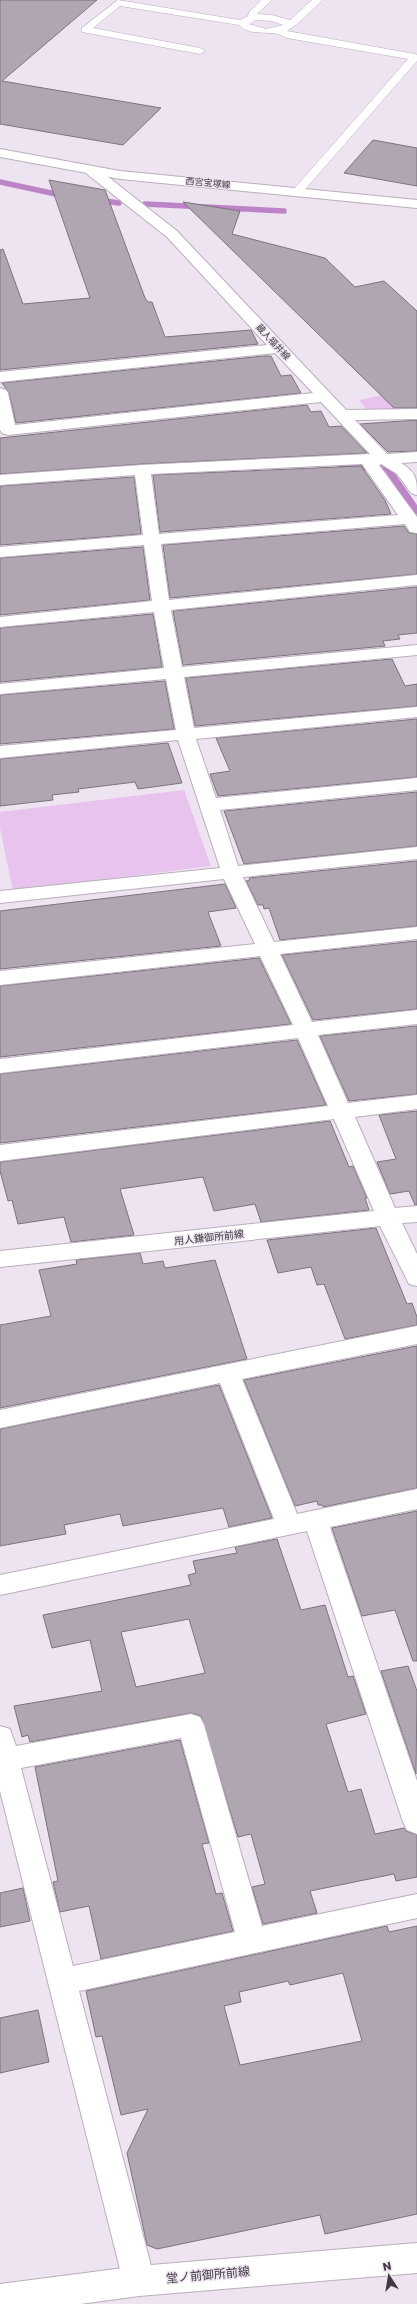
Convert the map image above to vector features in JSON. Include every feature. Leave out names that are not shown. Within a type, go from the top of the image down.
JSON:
[{"type":"street","name":"西宮宝塚線","points":[[0,153],[92,171],[417,204]]},
{"type":"street","name":"蔵人福井線","points":[[92,171],[172,234],[341,415],[375,463],[414,524]]},
{"type":"street","points":[[0,377],[278,348]]},
{"type":"street","points":[[0,393],[8,430],[324,397]]},
{"type":"street","points":[[341,415],[417,414]]},
{"type":"street","points":[[0,480],[142,470],[375,463],[417,457]]},
{"type":"street","points":[[375,463],[403,471],[417,490]]},
{"type":"street","points":[[142,470],[161,605],[186,735],[231,873],[306,1031],[388,1218],[417,1278]]},
{"type":"street","points":[[0,552],[152,540],[414,524]]},
{"type":"street","points":[[0,622],[417,580]]},
{"type":"street","points":[[0,689],[417,650]]},
{"type":"street","points":[[0,752],[417,712]]},
{"type":"street","points":[[208,805],[417,784]]},
{"type":"street","points":[[1,891],[231,873],[417,853]]},
{"type":"street","points":[[0,978],[417,933]]},
{"type":"street","points":[[0,1066],[417,1017]]},
{"type":"street","points":[[0,1153],[417,1102]]},
{"type":"street","name":"用人鎌御所前線","points":[[0,1259],[417,1214]]},
{"type":"street","points":[[0,1419],[417,1335]]},
{"type":"street","points":[[228,1373],[290,1526]]},
{"type":"street","points":[[0,1585],[417,1499]]},
{"type":"street","points":[[316,1521],[417,1822]]},
{"type":"street","points":[[139,2281],[3,1748],[191,1725],[252,1941]]},
{"type":"street","points":[[63,1981],[417,1906]]},
{"type":"street","name":"堂ノ前御所前線","points":[[0,2299],[139,2281],[417,2258]]},
{"type":"lane","points":[[254,17],[252,14],[267,0]]},
{"type":"lane","points":[[279,31],[286,28],[288,24],[294,22],[318,0]]},
{"type":"lane","points":[[200,51],[85,30],[118,3],[243,23],[249,28],[279,31],[287,35],[415,57],[298,191]]},
{"type":"lane","points":[[243,23],[246,19],[254,17],[280,20],[288,24]]},
{"type":"shaded area","points":[[417,388],[417,410],[367,410],[359,400]]},
{"type":"shaded area","points":[[184,790],[211,866],[13,891],[0,828],[0,812]]},
{"type":"building","points":[[0,0],[97,0],[2,81],[161,108],[123,145],[0,124]]},
{"type":"building","points":[[373,140],[417,148],[417,186],[344,173]]},
{"type":"building","points":[[49,180],[105,190],[145,298],[148,302],[152,302],[165,337],[251,330],[258,344],[0,370],[0,250],[3,249],[23,304],[90,298]]},
{"type":"building","points":[[183,202],[240,211],[232,234],[325,258],[355,287],[384,281],[417,311],[417,408],[394,408]]},
{"type":"building","points":[[271,356],[281,376],[291,375],[301,393],[16,423],[9,393],[2,383]]},
{"type":"building","points":[[307,405],[311,412],[321,411],[329,427],[341,426],[367,453],[142,464],[0,474],[0,438]]},
{"type":"building","points":[[417,420],[417,451],[388,452],[360,424]]},
{"type":"building","points":[[361,466],[385,500],[391,514],[160,532],[153,475]]},
{"type":"building","points":[[134,477],[141,534],[0,545],[0,486]]},
{"type":"building","points":[[404,526],[409,533],[417,534],[417,574],[170,598],[163,545]]},
{"type":"building","points":[[143,547],[150,600],[0,615],[0,558]]},
{"type":"building","points":[[417,587],[417,633],[398,635],[400,639],[383,641],[385,646],[183,665],[173,611]]},
{"type":"building","points":[[153,614],[162,667],[0,682],[0,628]]},
{"type":"building","points":[[392,659],[405,686],[417,684],[417,706],[195,726],[186,678]]},
{"type":"building","points":[[165,681],[174,729],[0,744],[0,695]]},
{"type":"building","points":[[417,719],[417,777],[218,796],[210,774],[230,771],[216,738]]},
{"type":"building","points":[[168,743],[182,783],[138,789],[135,782],[78,789],[79,792],[52,795],[53,800],[0,806],[0,759]]},
{"type":"building","points":[[417,792],[417,846],[244,864],[224,811]]},
{"type":"building","points":[[417,861],[417,926],[280,940],[269,908],[264,909],[263,905],[258,905],[246,881],[250,880],[249,878]]},
{"type":"building","points":[[225,884],[236,908],[208,912],[221,946],[0,969],[0,911]]},
{"type":"building","points":[[417,941],[417,1009],[313,1020],[282,955]]},
{"type":"building","points":[[259,958],[291,1024],[0,1057],[0,986]]},
{"type":"building","points":[[417,1026],[417,1094],[349,1101],[320,1036]]},
{"type":"building","points":[[297,1040],[326,1105],[0,1143],[0,1074]]},
{"type":"building","points":[[417,1111],[417,1205],[415,1205],[409,1191],[390,1194],[377,1162],[396,1159],[379,1115]]},
{"type":"building","points":[[330,1121],[349,1167],[353,1166],[367,1198],[365,1198],[369,1210],[261,1222],[255,1204],[214,1211],[203,1177],[120,1189],[134,1235],[71,1242],[64,1217],[18,1224],[12,1200],[8,1201],[0,1171],[0,1162]]},
{"type":"building","points":[[376,1228],[407,1304],[412,1303],[417,1317],[417,1325],[345,1339],[324,1284],[317,1285],[311,1267],[278,1273],[267,1240]]},
{"type":"building","points":[[140,1253],[143,1264],[163,1261],[165,1268],[215,1260],[247,1359],[0,1408],[0,1325],[51,1316],[39,1270],[77,1264],[76,1260]]},
{"type":"building","points":[[417,1346],[417,1488],[323,1507],[322,1505],[318,1505],[317,1501],[295,1506],[244,1380]]},
{"type":"building","points":[[219,1385],[272,1518],[229,1527],[223,1508],[123,1526],[120,1514],[64,1525],[66,1534],[0,1546],[0,1429]]},
{"type":"building","points":[[417,1511],[417,1661],[413,1661],[395,1610],[362,1616],[332,1528]]},
{"type":"building","points":[[277,1539],[301,1610],[325,1605],[348,1677],[353,1676],[366,1714],[326,1724],[348,1792],[361,1789],[375,1834],[404,1828],[406,1831],[417,1835],[417,1877],[396,1881],[394,1874],[310,1891],[317,1913],[263,1924],[252,1887],[265,1884],[251,1834],[238,1837],[201,1716],[191,1713],[30,1742],[28,1735],[22,1737],[14,1706],[102,1691],[90,1640],[52,1648],[43,1615],[191,1585],[188,1575],[196,1573],[193,1561],[237,1553],[235,1547]],"holes":[[[189,1619],[205,1673],[136,1687],[121,1632]]]},
{"type":"building","points":[[408,1666],[417,1691],[416,1774],[381,1671]]},
{"type":"building","points":[[180,1740],[209,1843],[202,1844],[216,1894],[222,1893],[233,1931],[101,1959],[89,1906],[60,1912],[53,1882],[58,1881],[35,1767]]},
{"type":"building","points":[[23,1888],[30,1921],[0,1927],[0,1893]]},
{"type":"building","points":[[387,1926],[389,1932],[417,1926],[417,2214],[325,2234],[320,2215],[157,2249],[147,2245],[127,2153],[148,2109],[121,2115],[102,2036],[96,2037],[86,1991]],"holes":[[[343,1973],[362,2041],[240,2065],[224,2006],[241,2002],[239,1992],[288,1981],[290,1985]]]},
{"type":"building","points":[[38,2010],[49,2062],[0,2073],[0,2018]]},
{"type":"waterway","points":[[0,182],[65,196]]},
{"type":"waterway","points":[[98,200],[119,203]]},
{"type":"waterway","points":[[145,204],[284,211]]},
{"type":"waterway","points":[[341,467],[387,468],[417,511]]}]
